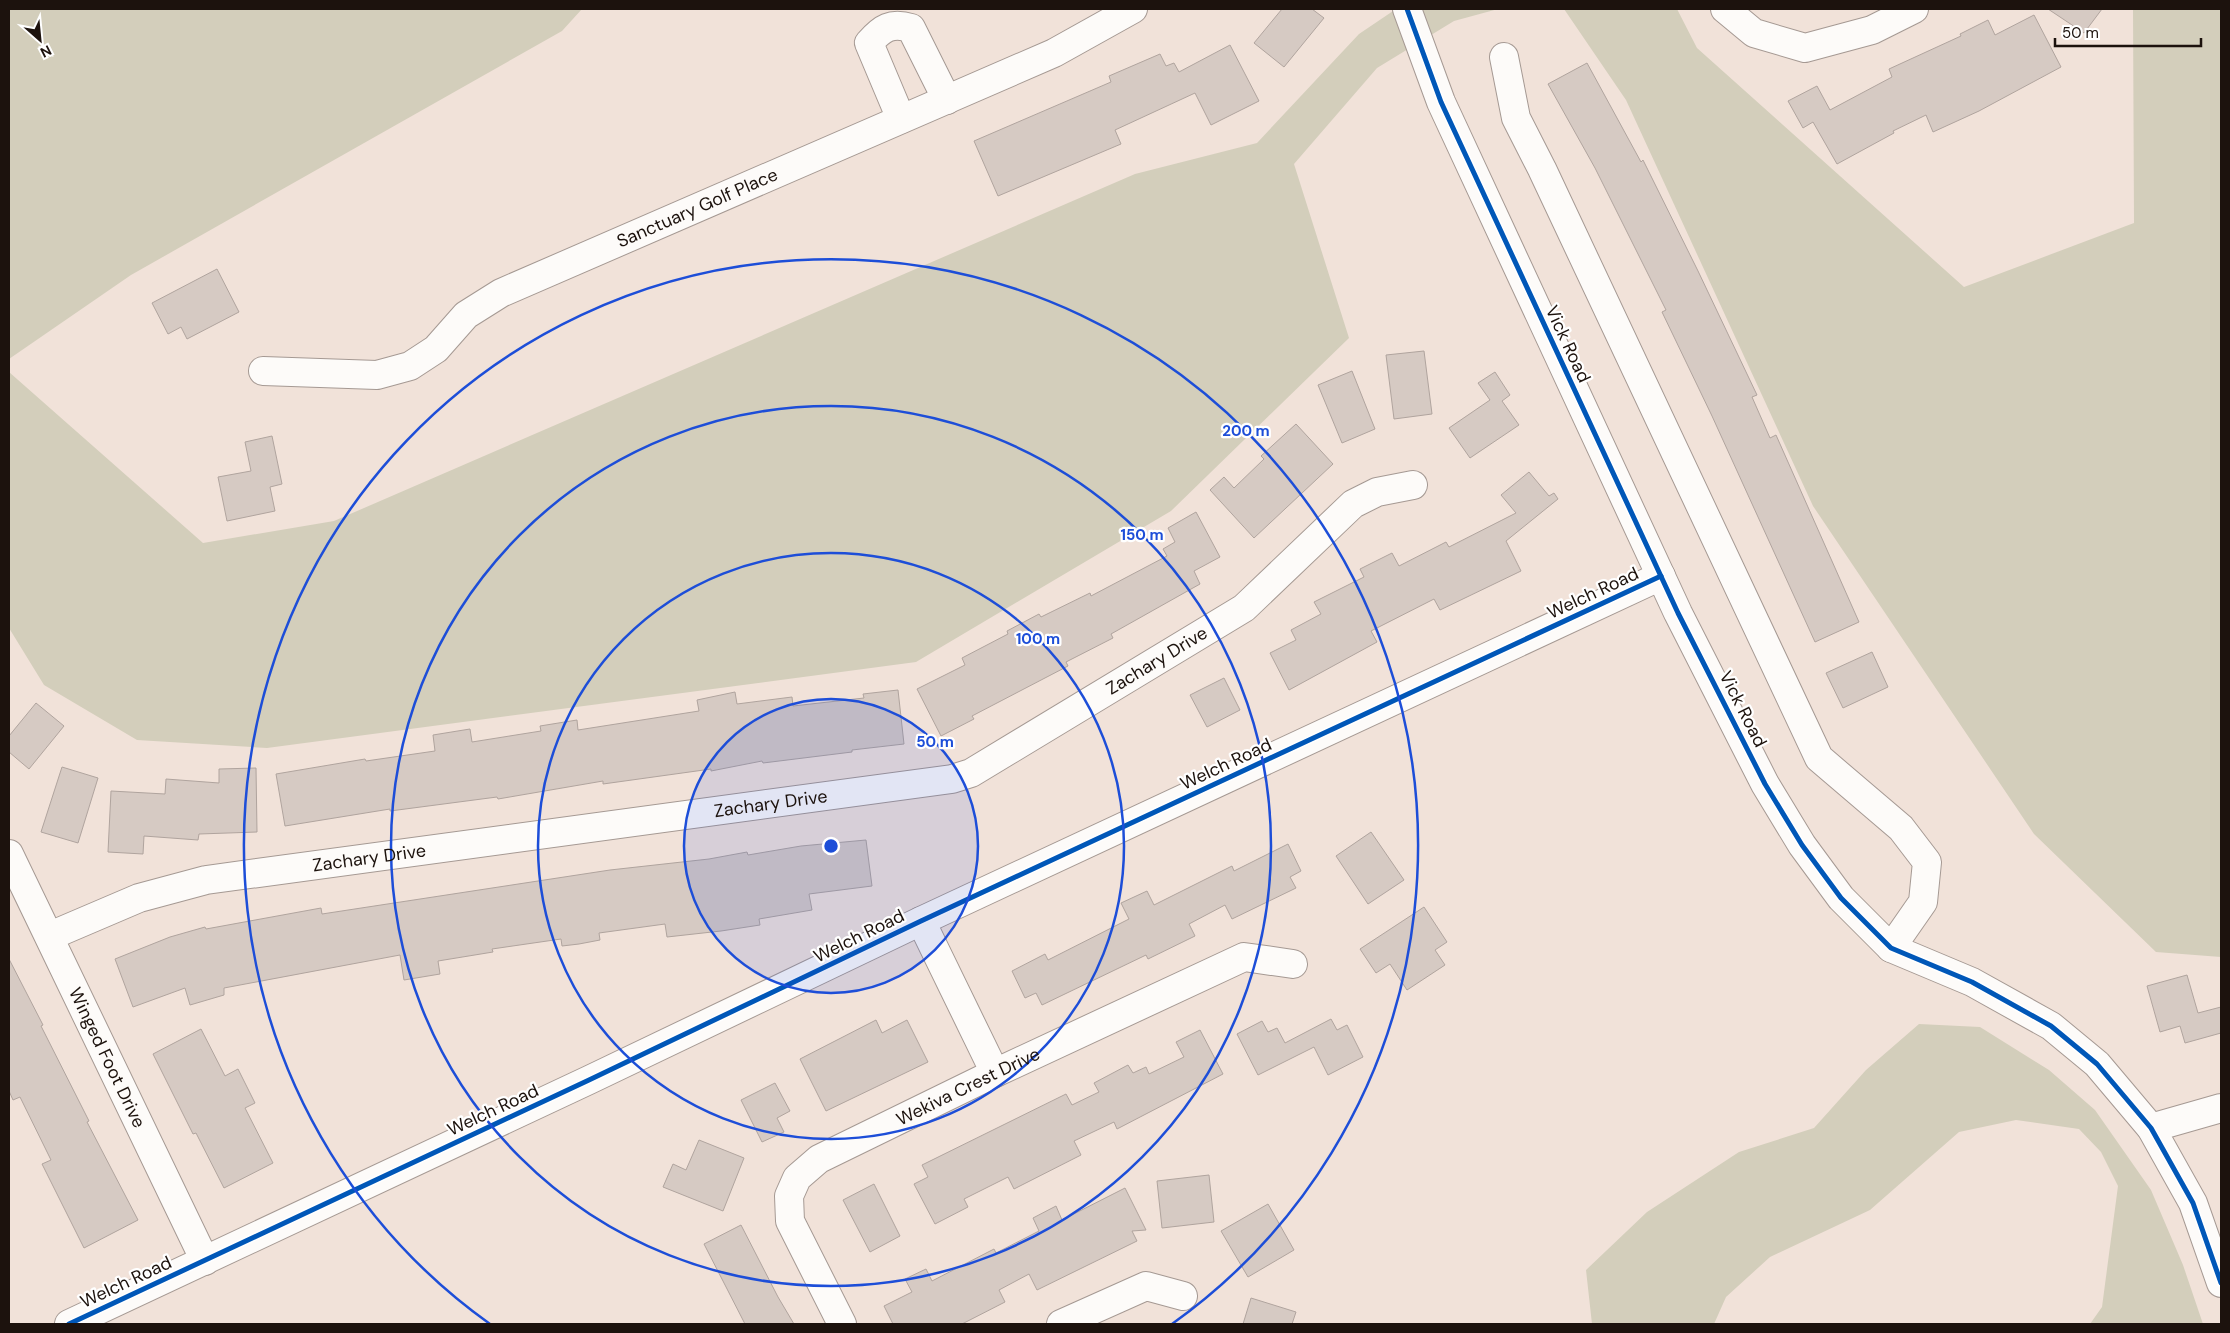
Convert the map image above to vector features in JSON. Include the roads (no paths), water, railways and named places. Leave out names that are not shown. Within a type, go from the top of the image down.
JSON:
[{"type":"street","name":"Sanctuary Golf Place","points":[[264,371],[377,375],[410,366],[436,349],[466,315],[501,294],[1054,53],[1133,9]]},
{"type":"street","name":"Vick Road","points":[[1388,9],[1398,30],[1441,102]]},
{"type":"street","name":"Vick Road","points":[[1407,9],[1441,102],[1661,576],[1765,784],[1802,846],[1842,898],[1891,948],[1972,982],[2050,1026],[2098,1064],[2151,1128],[2193,1203],[2221,1283]]},
{"type":"street","points":[[1725,9],[1754,34],[1805,48],[1872,30],[1914,9]]},
{"type":"street","points":[[901,119],[870,44],[879,32],[885,29],[898,24],[910,28],[947,100]]},
{"type":"street","points":[[1504,57],[1516,118],[1701,503],[1753,619],[1819,758],[1901,828],[1926,862],[1923,902],[1891,948]]},
{"type":"street","name":"Zachary Drive","points":[[50,936],[139,898],[206,880],[932,782],[962,776],[971,773],[1244,608],[1353,504],[1377,492],[1414,485]]},
{"type":"street","name":"Welch Road","points":[[69,1324],[921,922],[1661,576]]},
{"type":"street","name":"Winged Foot Drive","points":[[9,854],[205,1261]]},
{"type":"street","points":[[921,922],[995,1073]]},
{"type":"street","name":"Wekiva Crest Drive","points":[[842,1324],[790,1220],[789,1196],[797,1178],[820,1159],[995,1073],[1244,957],[1293,964]]},
{"type":"street","points":[[2151,1128],[2221,1108]]},
{"type":"street","points":[[1061,1324],[1146,1286],[1182,1296]]}]
